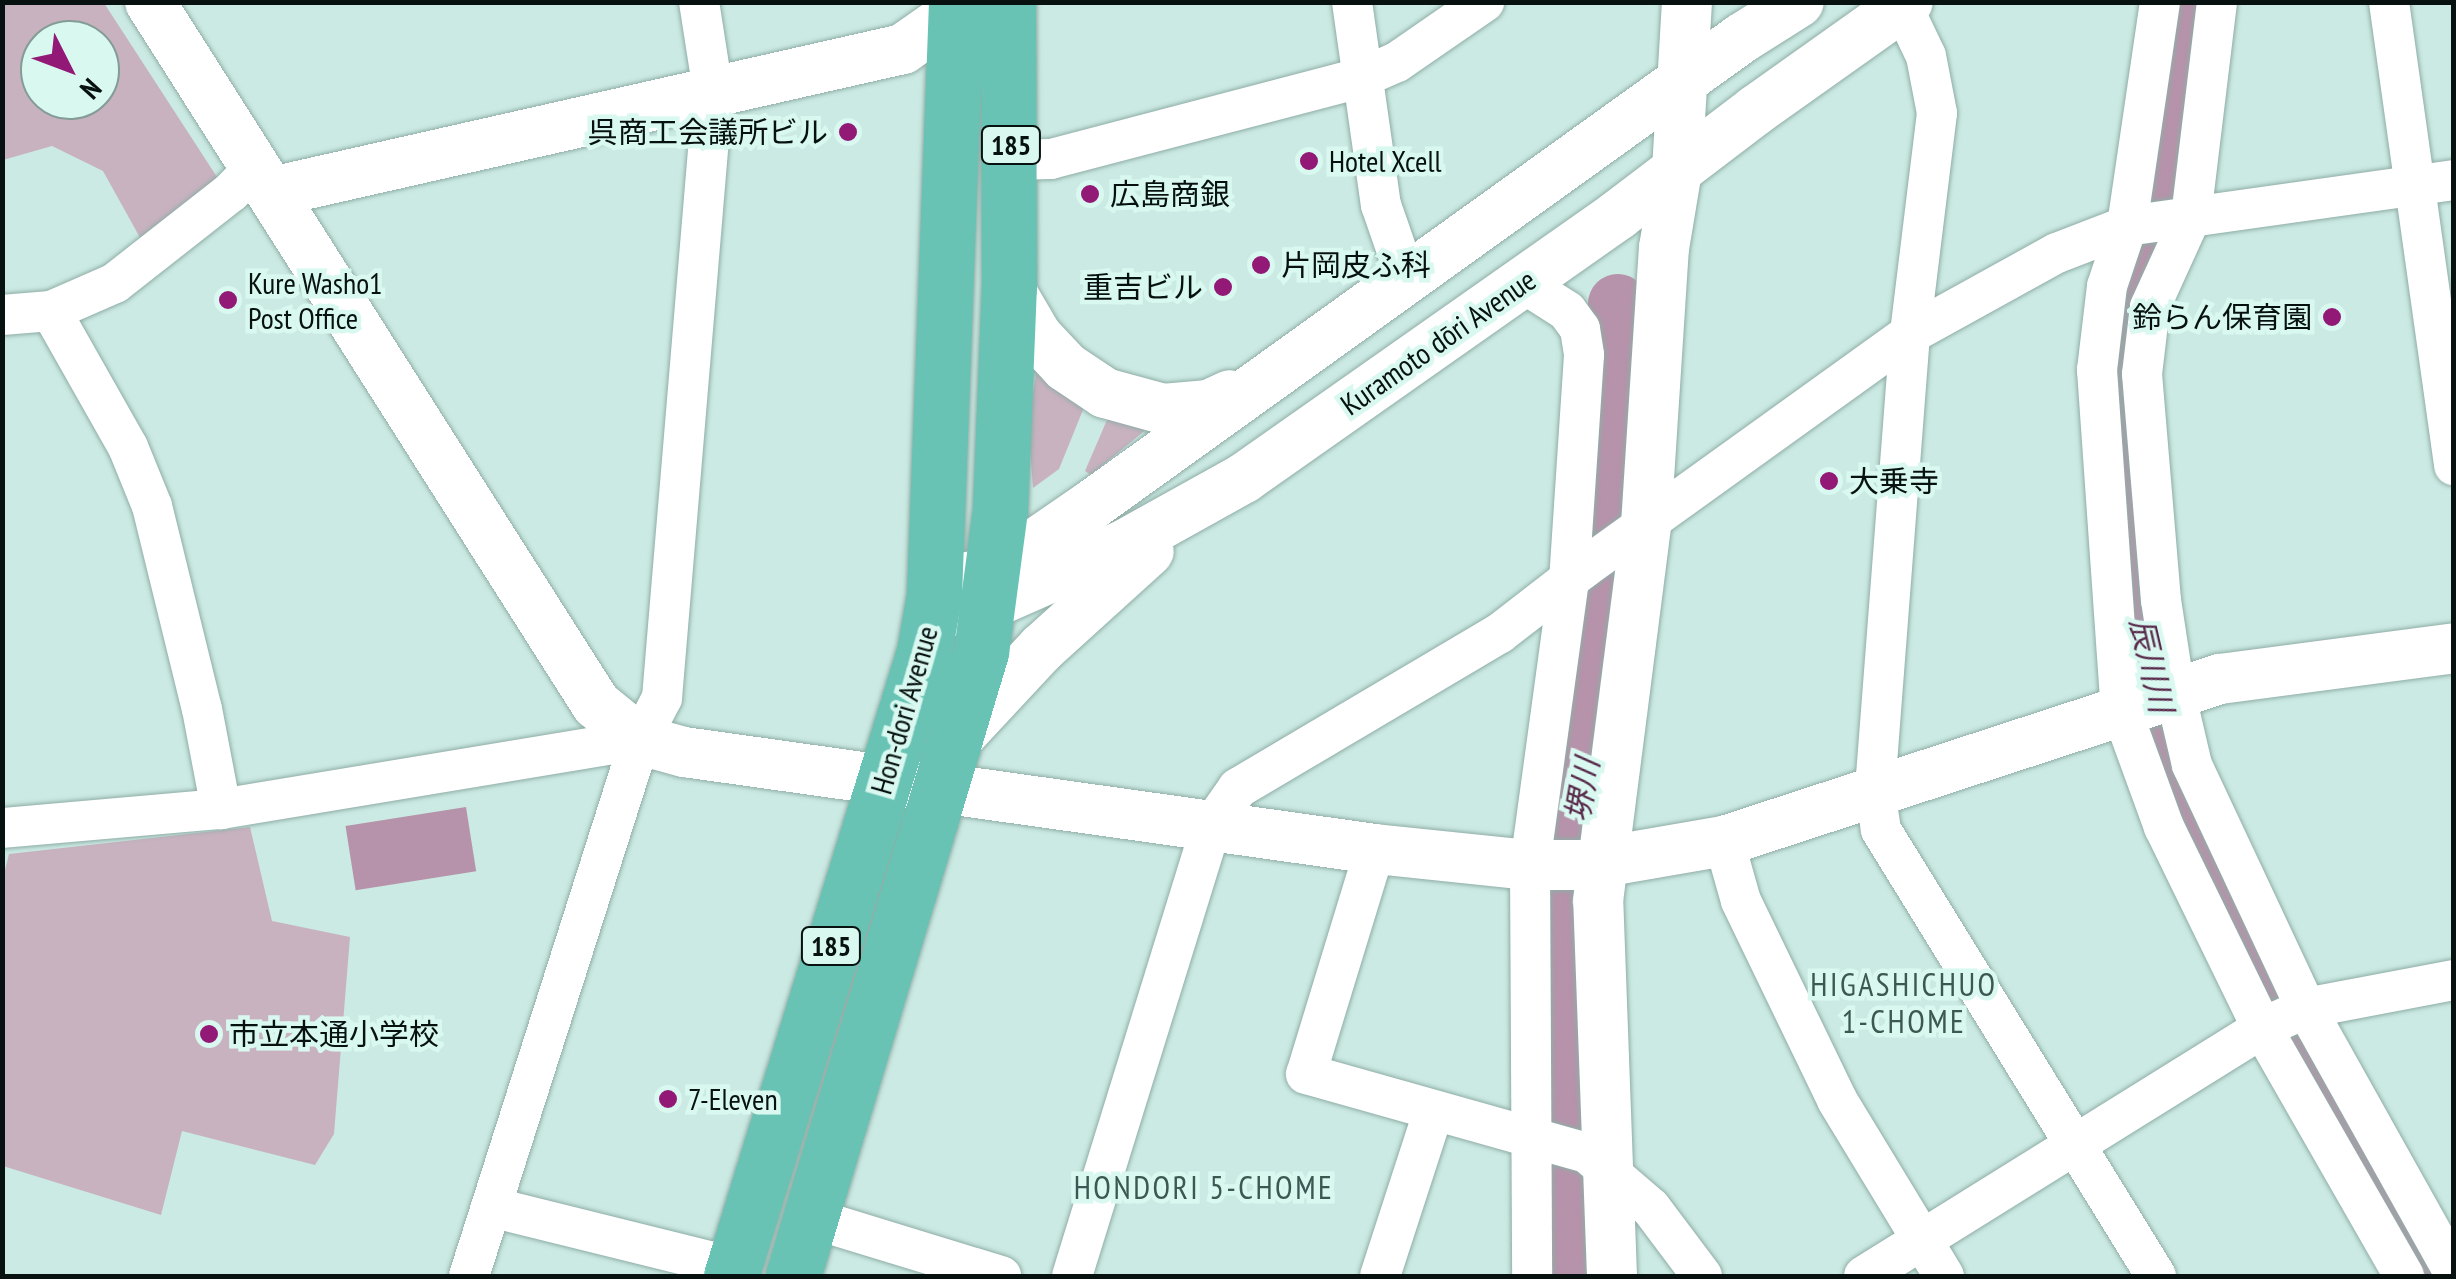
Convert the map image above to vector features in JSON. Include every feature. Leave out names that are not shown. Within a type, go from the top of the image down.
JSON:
[{"type":"highway","name":"Hon-dori Avenue","points":[[793,1276],[949,763],[991,588],[1009,288],[1011,160],[973,5]]},
{"type":"highway","name":"Hon-dori Avenue","points":[[733,1272],[859,852],[887,779],[933,599],[973,5]]},
{"type":"street","points":[[469,1276],[640,740],[662,698],[713,91],[699,2]]},
{"type":"street","points":[[1352,2],[1381,206],[1407,280]]},
{"type":"street","points":[[1011,160],[1051,159],[1363,76],[1397,62],[1484,2]]},
{"type":"street","points":[[1566,863],[1640,529],[1664,248],[1677,170],[1687,2]]},
{"type":"street","name":"Kuramoto dōri Avenue","points":[[991,588],[1273,376],[1799,2]]},
{"type":"street","points":[[2160,2],[2127,226],[2107,286],[2097,370],[2121,708],[2164,828],[2262,1028],[2404,1276]]},
{"type":"street","points":[[2217,2],[2191,217],[2150,307],[2142,374],[2161,600],[2175,692],[2192,765],[2306,1008],[2454,1273]]},
{"type":"street","points":[[2389,2],[2435,182],[2454,465]]},
{"type":"street","points":[[2,315],[51,311],[115,282],[231,192],[264,179],[713,91],[902,49],[973,5]]},
{"type":"street","points":[[1906,5],[1926,56],[1937,114],[1910,334],[1875,790],[1881,830],[2156,1276]]},
{"type":"street","name":"Kuramoto dōri Avenue","points":[[933,599],[991,588],[1122,546],[1244,478],[1906,5]]},
{"type":"street","points":[[159,6],[596,704],[640,740],[684,752],[887,779],[949,763],[1212,825],[1375,849],[1566,863],[1724,841],[2121,708],[2220,679],[2454,648]]},
{"type":"street","points":[[1072,1276],[1212,825],[1238,788],[1500,633],[1910,334],[2057,253],[2127,226],[2435,182]]},
{"type":"street","points":[[1523,282],[1567,311],[1580,329],[1584,355],[1566,863],[1539,1138],[1532,1276]]},
{"type":"street","points":[[1009,288],[1037,336],[1066,367],[1106,393],[1163,409],[1209,405],[1273,376]]},
{"type":"street","points":[[51,311],[128,446],[152,506],[202,709],[221,810]]},
{"type":"street","points":[[949,763],[1042,648],[1133,564],[1244,478]]},
{"type":"street","points":[[2,828],[221,810],[640,740]]},
{"type":"street","points":[[1724,841],[1741,901],[1837,1100],[1944,1276]]},
{"type":"street","points":[[1375,849],[1306,1074],[1434,1113],[1539,1138],[1597,1160],[1651,1208],[1702,1276]]},
{"type":"street","points":[[1566,863],[1598,901],[1597,1160],[1612,1276]]},
{"type":"street","points":[[1864,1276],[2262,1028],[2306,1008],[2454,980]]},
{"type":"street","points":[[1380,1276],[1434,1113]]},
{"type":"street","points":[[491,1207],[733,1272]]},
{"type":"street","points":[[810,1218],[1001,1276]]},
{"type":"shaded area","points":[[3,3],[104,3],[115,20],[20,20],[20,120],[120,120],[120,28],[217,177],[143,243],[103,171],[52,146],[3,160]]},
{"type":"shaded area","points":[[1039,357],[1087,400],[1059,469],[1033,488],[1028,422]]},
{"type":"shaded area","points":[[1113,406],[1160,418],[1091,475],[1085,471]]},
{"type":"shaded area","points":[[466,807],[476,871],[356,890],[346,826]]},
{"type":"shaded area","points":[[250,827],[272,921],[350,937],[334,1134],[315,1165],[182,1131],[161,1215],[3,1166],[2,882],[9,854]]},
{"type":"waterway","name":"辰川川","points":[[2191,2],[2159,176],[2119,302],[2129,571],[2179,781],[2269,983],[2426,1276]]},
{"type":"waterway","name":"堺川","points":[[1572,1276],[1578,1186],[1573,835],[1598,701],[1613,520],[1618,304]]},
{"type":"place","name":"呉商工会議所ビル","points":[[848,132]]},
{"type":"place","name":"Hotel Xcell","points":[[1309,161]]},
{"type":"place","name":"広島商銀","points":[[1090,194]]},
{"type":"place","name":"片岡皮ふ科","points":[[1261,265]]},
{"type":"place","name":"重吉ビル","points":[[1223,287]]},
{"type":"place","name":"Kure Washo1 Post Office","points":[[228,300]]},
{"type":"place","name":"鈴らん保育園","points":[[2332,317]]},
{"type":"place","name":"大乗寺","points":[[1829,481]]},
{"type":"place","name":"市立本通小学校","points":[[209,1034]]},
{"type":"place","name":"7-Eleven","points":[[668,1099]]},
{"type":"district","name":"HIGASHICHUO 1-CHOME","points":[[1904,1004]]},
{"type":"district","name":"HONDORI 5-CHOME","points":[[1204,1187]]}]
